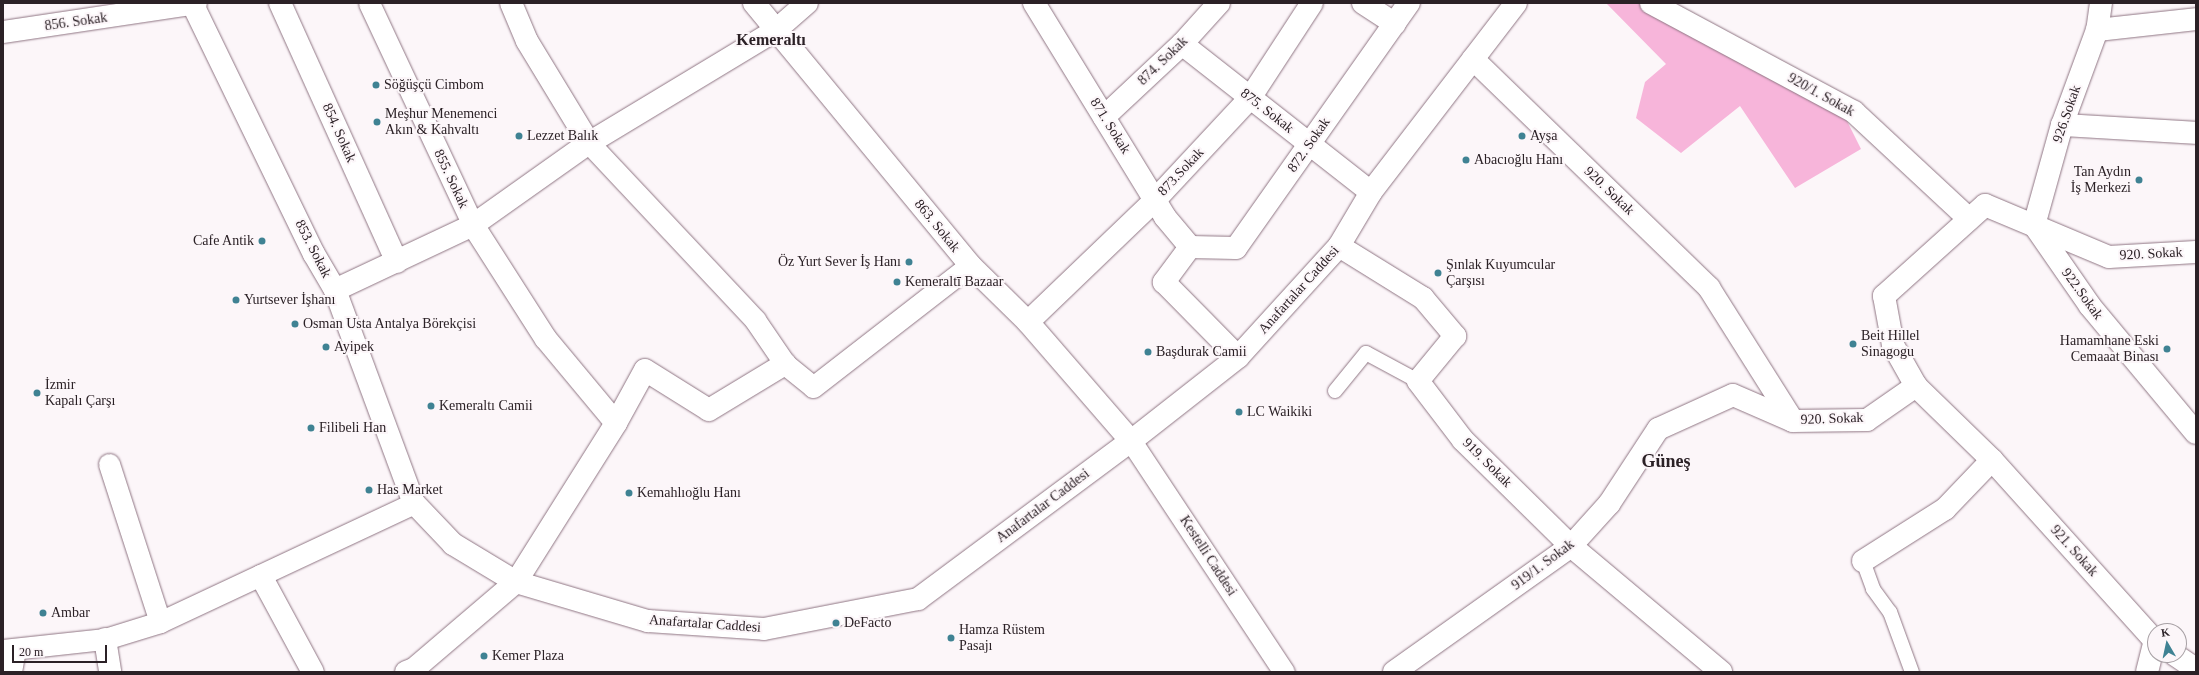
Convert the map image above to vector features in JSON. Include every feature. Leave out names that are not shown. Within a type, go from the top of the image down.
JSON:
[{"type":"street","name":"856. Sokak","points":[[3,32],[194,3]]},
{"type":"street","name":"853. Sokak","points":[[194,3],[314,254],[335,290],[414,503]]},
{"type":"street","name":"854. Sokak","points":[[280,3],[397,262]]},
{"type":"street","name":"855. Sokak","points":[[369,3],[473,225]]},
{"type":"street","points":[[511,3],[527,41],[589,143],[756,320],[786,364],[814,387],[970,266]]},
{"type":"street","name":"863. Sokak","points":[[754,3],[970,266],[1028,322],[1131,441]]},
{"type":"street","points":[[335,290],[473,225],[589,143],[776,30],[807,3]]},
{"type":"street","name":"871. Sokak","points":[[1034,3],[1165,217],[1190,247]]},
{"type":"street","name":"874. Sokak","points":[[1104,117],[1182,44],[1219,3]]},
{"type":"street","name":"873.Sokak","points":[[1028,322],[1155,200],[1250,98],[1312,3]]},
{"type":"street","points":[[1363,3],[1395,24]]},
{"type":"street","name":"872. Sokak","points":[[1190,247],[1236,248],[1409,3]]},
{"type":"street","name":"Anafartalar Caddesi","points":[[414,503],[453,544],[516,582],[648,621],[764,629],[918,599],[1131,441],[1238,357],[1339,246],[1371,192],[1516,3]]},
{"type":"street","name":"920/1. Sokak","points":[[1651,3],[1854,112],[1969,219]]},
{"type":"street","name":"926.Sokak","points":[[2034,225],[2062,125],[2097,30],[2101,3]]},
{"type":"street","points":[[2097,30],[2196,20]]},
{"type":"street","name":"875. Sokak","points":[[1182,44],[1371,192]]},
{"type":"street","name":"920. Sokak","points":[[1473,59],[1709,288],[1793,421],[1867,420],[1916,386],[1893,345],[1884,296],[1985,205],[2109,257],[2196,252]]},
{"type":"street","points":[[2062,125],[2196,133]]},
{"type":"street","points":[[473,225],[546,339],[616,423]]},
{"type":"street","name":"922.Sokak","points":[[2034,225],[2090,306],[2196,433]]},
{"type":"street","points":[[1339,246],[1424,298],[1455,336],[1418,381]]},
{"type":"street","points":[[1190,247],[1164,282],[1238,357]]},
{"type":"street","points":[[406,672],[414,669],[516,582],[616,423],[645,370],[709,410],[786,364]]},
{"type":"street","name":"919. Sokak","points":[[1418,381],[1463,440],[1570,546],[1721,672]]},
{"type":"street","name":"921. Sokak","points":[[1916,386],[1992,460],[2147,632]]},
{"type":"street","name":"919/1. Sokak","points":[[1394,672],[1570,546],[1609,504],[1658,429],[1733,395],[1793,421]]},
{"type":"street","name":"Kestelli Caddesi","points":[[1131,441],[1284,672]]},
{"type":"street","points":[[1863,561],[1945,509],[1992,460]]},
{"type":"street","points":[[109,464],[160,622]]},
{"type":"street","points":[[11,672],[9,650],[105,638],[160,622],[414,503]]},
{"type":"street","points":[[261,576],[313,672]]},
{"type":"street","points":[[105,638],[110,672]]},
{"type":"street","points":[[2187,663],[2196,669]]},
{"type":"lane","points":[[1335,391],[1366,354],[1418,381]]},
{"type":"lane","points":[[1863,561],[1873,589],[1890,612],[1912,672]]},
{"type":"shaded area","points":[[1606,3],[1651,3],[1838,103],[1861,149],[1795,188],[1740,106],[1681,153],[1636,118],[1645,82],[1666,64]]},
{"type":"place","name":"Söğüşçü Cimbom","points":[[376,85]]},
{"type":"place","name":"Meşhur Menemenci Akın & Kahvaltı","points":[[377,122]]},
{"type":"place","name":"Lezzet Balık","points":[[519,136]]},
{"type":"place","name":"Ayşa","points":[[1522,136]]},
{"type":"place","name":"Abacıoğlu Hanı","points":[[1466,160]]},
{"type":"place","name":"Tan Aydın İş Merkezi","points":[[2139,180]]},
{"type":"place","name":"Cafe Antik","points":[[262,241]]},
{"type":"place","name":"Öz Yurt Sever İş Hanı","points":[[909,262]]},
{"type":"place","name":"Şınlak Kuyumcular Çarşısı","points":[[1438,273]]},
{"type":"place","name":"Kemeraltī Bazaar","points":[[897,282]]},
{"type":"place","name":"Yurtsever İşhanı","points":[[236,300]]},
{"type":"place","name":"Osman Usta Antalya Börekçisi","points":[[295,324]]},
{"type":"place","name":"Beit Hillel Sinagogu","points":[[1853,344]]},
{"type":"place","name":"Ayipek","points":[[326,347]]},
{"type":"place","name":"Hamamhane Eski Cemaaat Binası","points":[[2167,349]]},
{"type":"place","name":"Başdurak Camii","points":[[1148,352]]},
{"type":"place","name":"İzmir Kapalı Çarşı","points":[[37,393]]},
{"type":"place","name":"Kemeraltı Camii","points":[[431,406]]},
{"type":"place","name":"LC Waikiki","points":[[1239,412]]},
{"type":"place","name":"Filibeli Han","points":[[311,428]]},
{"type":"place","name":"Has Market","points":[[369,490]]},
{"type":"place","name":"Kemahlıoğlu Hanı","points":[[629,493]]},
{"type":"place","name":"Ambar","points":[[43,613]]},
{"type":"place","name":"DeFacto","points":[[836,623]]},
{"type":"place","name":"Hamza Rüstem Pasajı","points":[[951,638]]},
{"type":"place","name":"Kemer Plaza","points":[[484,656]]},
{"type":"district","name":"Kemeraltı","points":[[771,40]]},
{"type":"district","name":"Güneş","points":[[1666,461]]}]
